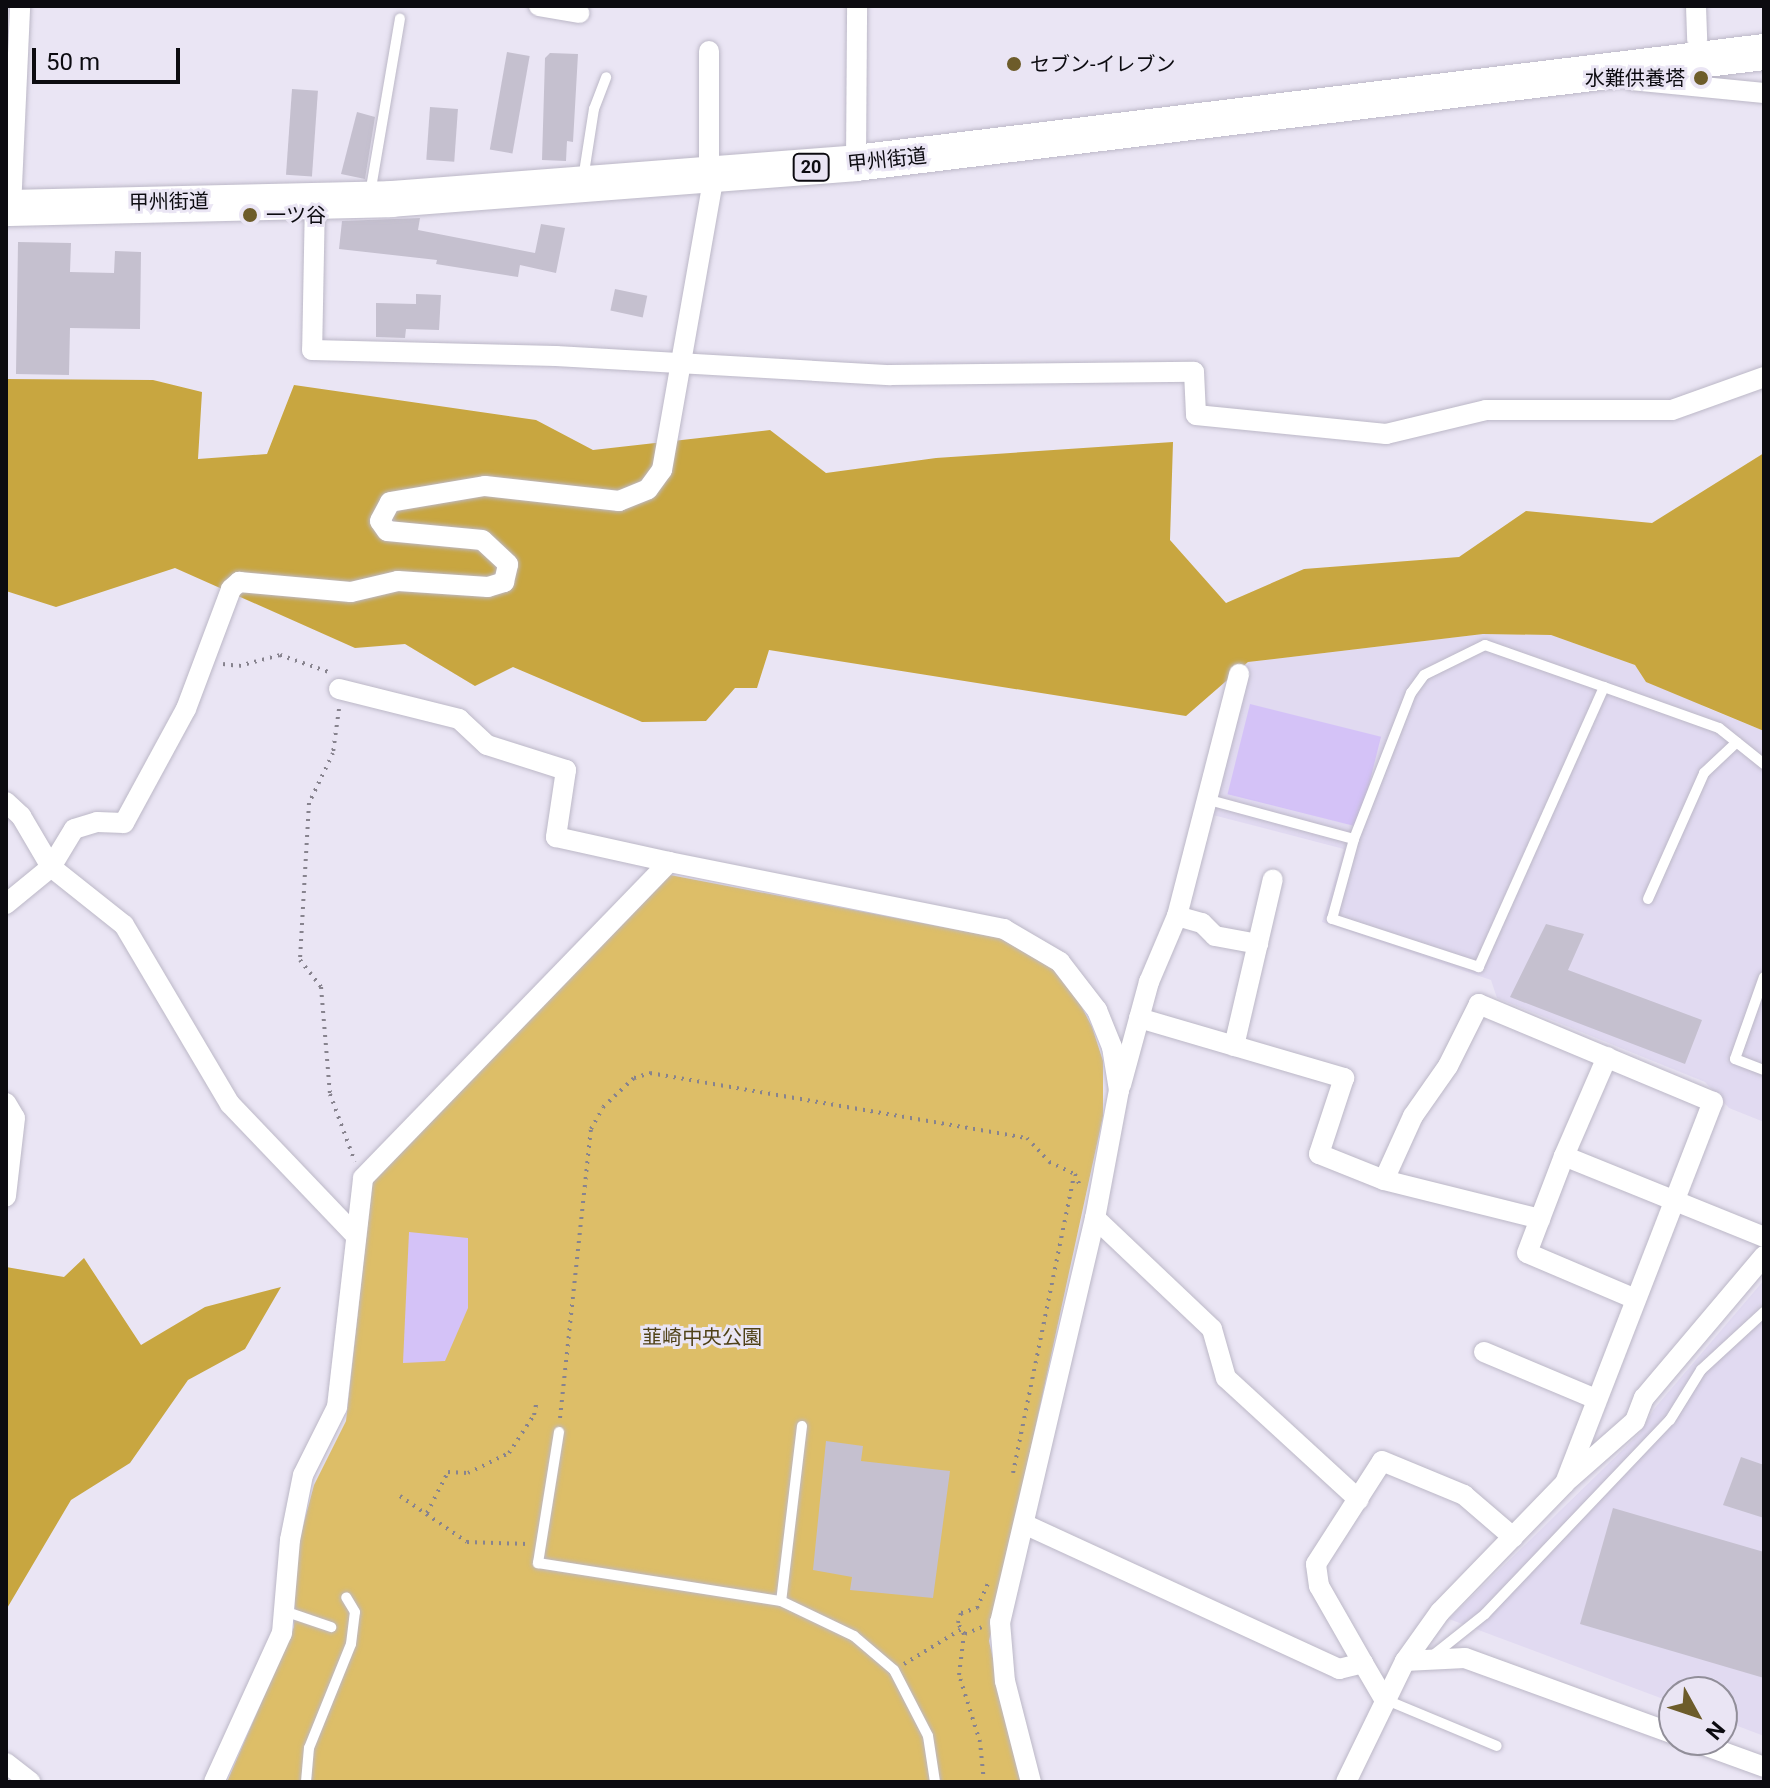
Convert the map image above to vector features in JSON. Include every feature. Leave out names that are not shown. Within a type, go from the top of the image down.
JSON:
[{"type":"highway","name":"甲州街道","points":[[8,208],[315,200],[582,187],[856,163],[1764,52]]},
{"type":"street","points":[[8,208],[20,6]]},
{"type":"street","points":[[539,6],[579,13]]},
{"type":"street","points":[[856,163],[857,6]]},
{"type":"street","points":[[1696,6],[1697,40]]},
{"type":"street","points":[[6,904],[51,867],[74,829],[97,822],[124,823],[207,661],[231,589],[239,582],[351,592],[398,581],[488,587],[504,582],[508,564],[482,540],[387,531],[380,521],[390,502],[485,486],[619,501],[648,489],[662,470],[714,175],[709,160],[709,51]]},
{"type":"street","points":[[1611,70],[1622,79],[1764,93]]},
{"type":"street","points":[[315,200],[312,350],[556,356],[679,367],[890,375],[1194,372],[1196,415],[1386,434],[1486,410],[1672,410],[1764,377]]},
{"type":"street","points":[[1031,1782],[1005,1681],[1000,1622],[1095,1218],[1119,1090],[1139,1018],[1177,916],[1239,674]]},
{"type":"street","points":[[339,689],[459,719],[487,745],[566,770],[556,837],[1004,929],[1060,962],[1082,985],[1112,1047],[1119,1090]]},
{"type":"street","points":[[6,802],[21,816],[51,867],[124,925],[230,1104],[355,1235]]},
{"type":"street","points":[[642,856],[643,886]]},
{"type":"street","points":[[214,1782],[282,1633],[290,1540],[303,1475],[337,1407],[363,1178],[669,862]]},
{"type":"street","points":[[1234,1046],[1273,879]]},
{"type":"street","points":[[1177,916],[1202,923],[1215,936],[1258,944]]},
{"type":"street","points":[[1384,1180],[1413,1116],[1448,1066],[1479,1004],[1713,1102],[1633,1298],[1565,1483]]},
{"type":"street","points":[[1139,1018],[1344,1078],[1319,1154],[1384,1180],[1540,1219]]},
{"type":"street","points":[[1607,1057],[1527,1253],[1633,1298]]},
{"type":"street","points":[[6,1103],[15,1118],[6,1196]]},
{"type":"street","points":[[1564,1156],[1764,1237]]},
{"type":"street","points":[[1095,1218],[1212,1329],[1226,1378],[1359,1500]]},
{"type":"street","points":[[1346,1782],[1405,1661],[1440,1612],[1565,1483],[1635,1421],[1644,1398],[1764,1256]]},
{"type":"street","points":[[1484,1352],[1596,1399]]},
{"type":"street","points":[[1384,1699],[1319,1586],[1316,1564],[1382,1461],[1464,1495],[1513,1537]]},
{"type":"street","points":[[1024,1524],[1339,1669],[1363,1663]]},
{"type":"street","points":[[1405,1661],[1465,1658],[1658,1728]]},
{"type":"street","points":[[1734,1756],[1764,1767]]},
{"type":"street","points":[[6,1763],[30,1782]]},
{"type":"lane","points":[[369,198],[400,19]]},
{"type":"lane","points":[[582,187],[594,109],[606,77]]},
{"type":"lane","points":[[1604,687],[1479,967],[1332,919],[1354,839],[1411,693],[1424,675],[1485,645],[1604,687],[1719,728],[1764,764]]},
{"type":"lane","points":[[1648,899],[1704,773],[1737,742]]},
{"type":"lane","points":[[1209,800],[1354,839]]},
{"type":"lane","points":[[1764,977],[1735,1059],[1764,1070]]},
{"type":"lane","points":[[1429,1659],[1496,1603],[1670,1420],[1701,1370],[1764,1312]]},
{"type":"lane","points":[[781,1601],[802,1426]]},
{"type":"lane","points":[[559,1432],[538,1563],[781,1601],[854,1636],[894,1670],[928,1736],[935,1782]]},
{"type":"lane","points":[[306,1782],[309,1748],[351,1644],[355,1612],[346,1597]]},
{"type":"lane","points":[[284,1611],[331,1627]]},
{"type":"lane","points":[[1384,1699],[1497,1746]]},
{"type":"path","points":[[207,661],[239,666],[280,655],[324,669],[335,676],[339,689],[333,753],[309,803],[300,960],[321,987],[330,1094],[344,1141],[363,1178]]},
{"type":"path","points":[[559,1432],[591,1129],[603,1107],[634,1078],[650,1073],[1027,1138],[1049,1162],[1075,1174],[1095,1218]]},
{"type":"path","points":[[427,1513],[448,1472],[468,1473],[509,1453],[534,1415],[537,1400]]},
{"type":"path","points":[[400,1496],[467,1542],[541,1545]]},
{"type":"path","points":[[894,1670],[962,1632],[976,1633],[984,1619]]},
{"type":"shaded area","points":[[6,379],[153,380],[202,392],[198,459],[267,454],[294,385],[536,420],[593,450],[770,430],[826,473],[936,458],[1173,442],[1170,540],[1226,603],[1304,569],[1459,557],[1526,511],[1652,523],[1764,453],[1764,731],[1646,682],[1635,665],[1551,635],[1483,634],[1248,662],[1186,716],[769,650],[757,688],[735,688],[706,721],[642,722],[513,667],[475,686],[405,644],[355,648],[175,568],[56,607],[6,591]]},
{"type":"shaded area","points":[[1483,634],[1551,635],[1635,665],[1707,708],[1764,731],[1764,1122],[1729,1108],[1705,1082],[1497,998],[1491,980],[1322,922],[1344,849],[1213,815],[1248,662]]},
{"type":"shaded area","points":[[1250,704],[1381,737],[1358,827],[1228,794]]},
{"type":"shaded area","points":[[409,1232],[468,1238],[468,1308],[445,1361],[403,1363]]},
{"type":"shaded area","points":[[84,1258],[141,1345],[205,1307],[281,1287],[245,1349],[188,1380],[130,1463],[71,1500],[6,1610],[6,1267],[64,1277]]},
{"type":"shaded area","points":[[1764,1280],[1764,1736],[1738,1726],[1738,1676],[1658,1676],[1658,1697],[1449,1619],[1640,1433],[1654,1409]]},
{"type":"green space","name":"韮崎中央公園","points":[[670,875],[1000,938],[1052,968],[1075,994],[1092,1027],[1103,1061],[1103,1116],[989,1641],[1021,1782],[227,1782],[294,1627],[296,1553],[314,1485],[346,1421],[372,1183]]},
{"type":"building","points":[[507,52],[530,56],[512,153],[490,149]]},
{"type":"building","points":[[550,53],[578,54],[573,142],[567,141],[566,161],[542,160],[545,58]]},
{"type":"building","points":[[292,89],[318,91],[312,177],[286,175]]},
{"type":"building","points":[[430,107],[458,109],[454,162],[426,160]]},
{"type":"building","points":[[357,112],[375,117],[365,179],[341,174]]},
{"type":"building","points":[[420,218],[418,230],[535,253],[541,224],[565,228],[556,273],[520,265],[518,277],[436,264],[437,260],[339,249],[342,221]]},
{"type":"building","points":[[18,242],[71,243],[70,272],[114,273],[115,251],[141,252],[140,329],[70,328],[69,375],[16,374]]},
{"type":"building","points":[[615,289],[647,296],[643,317],[610,311]]},
{"type":"building","points":[[416,294],[441,295],[439,330],[406,329],[405,338],[376,337],[376,303],[416,304]]},
{"type":"building","points":[[1546,924],[1584,934],[1568,970],[1702,1020],[1685,1064],[1510,997]]},
{"type":"building","points":[[826,1441],[863,1446],[861,1461],[950,1471],[933,1598],[850,1590],[852,1577],[813,1570]]},
{"type":"building","points":[[1741,1457],[1764,1465],[1764,1518],[1723,1505]]},
{"type":"building","points":[[1613,1508],[1764,1552],[1764,1678],[1580,1624]]},
{"type":"place","name":"セブン-イレブン","points":[[1014,64]]},
{"type":"place","name":"水難供養塔","points":[[1701,78]]},
{"type":"place","name":"一ツ谷","points":[[250,215]]}]
